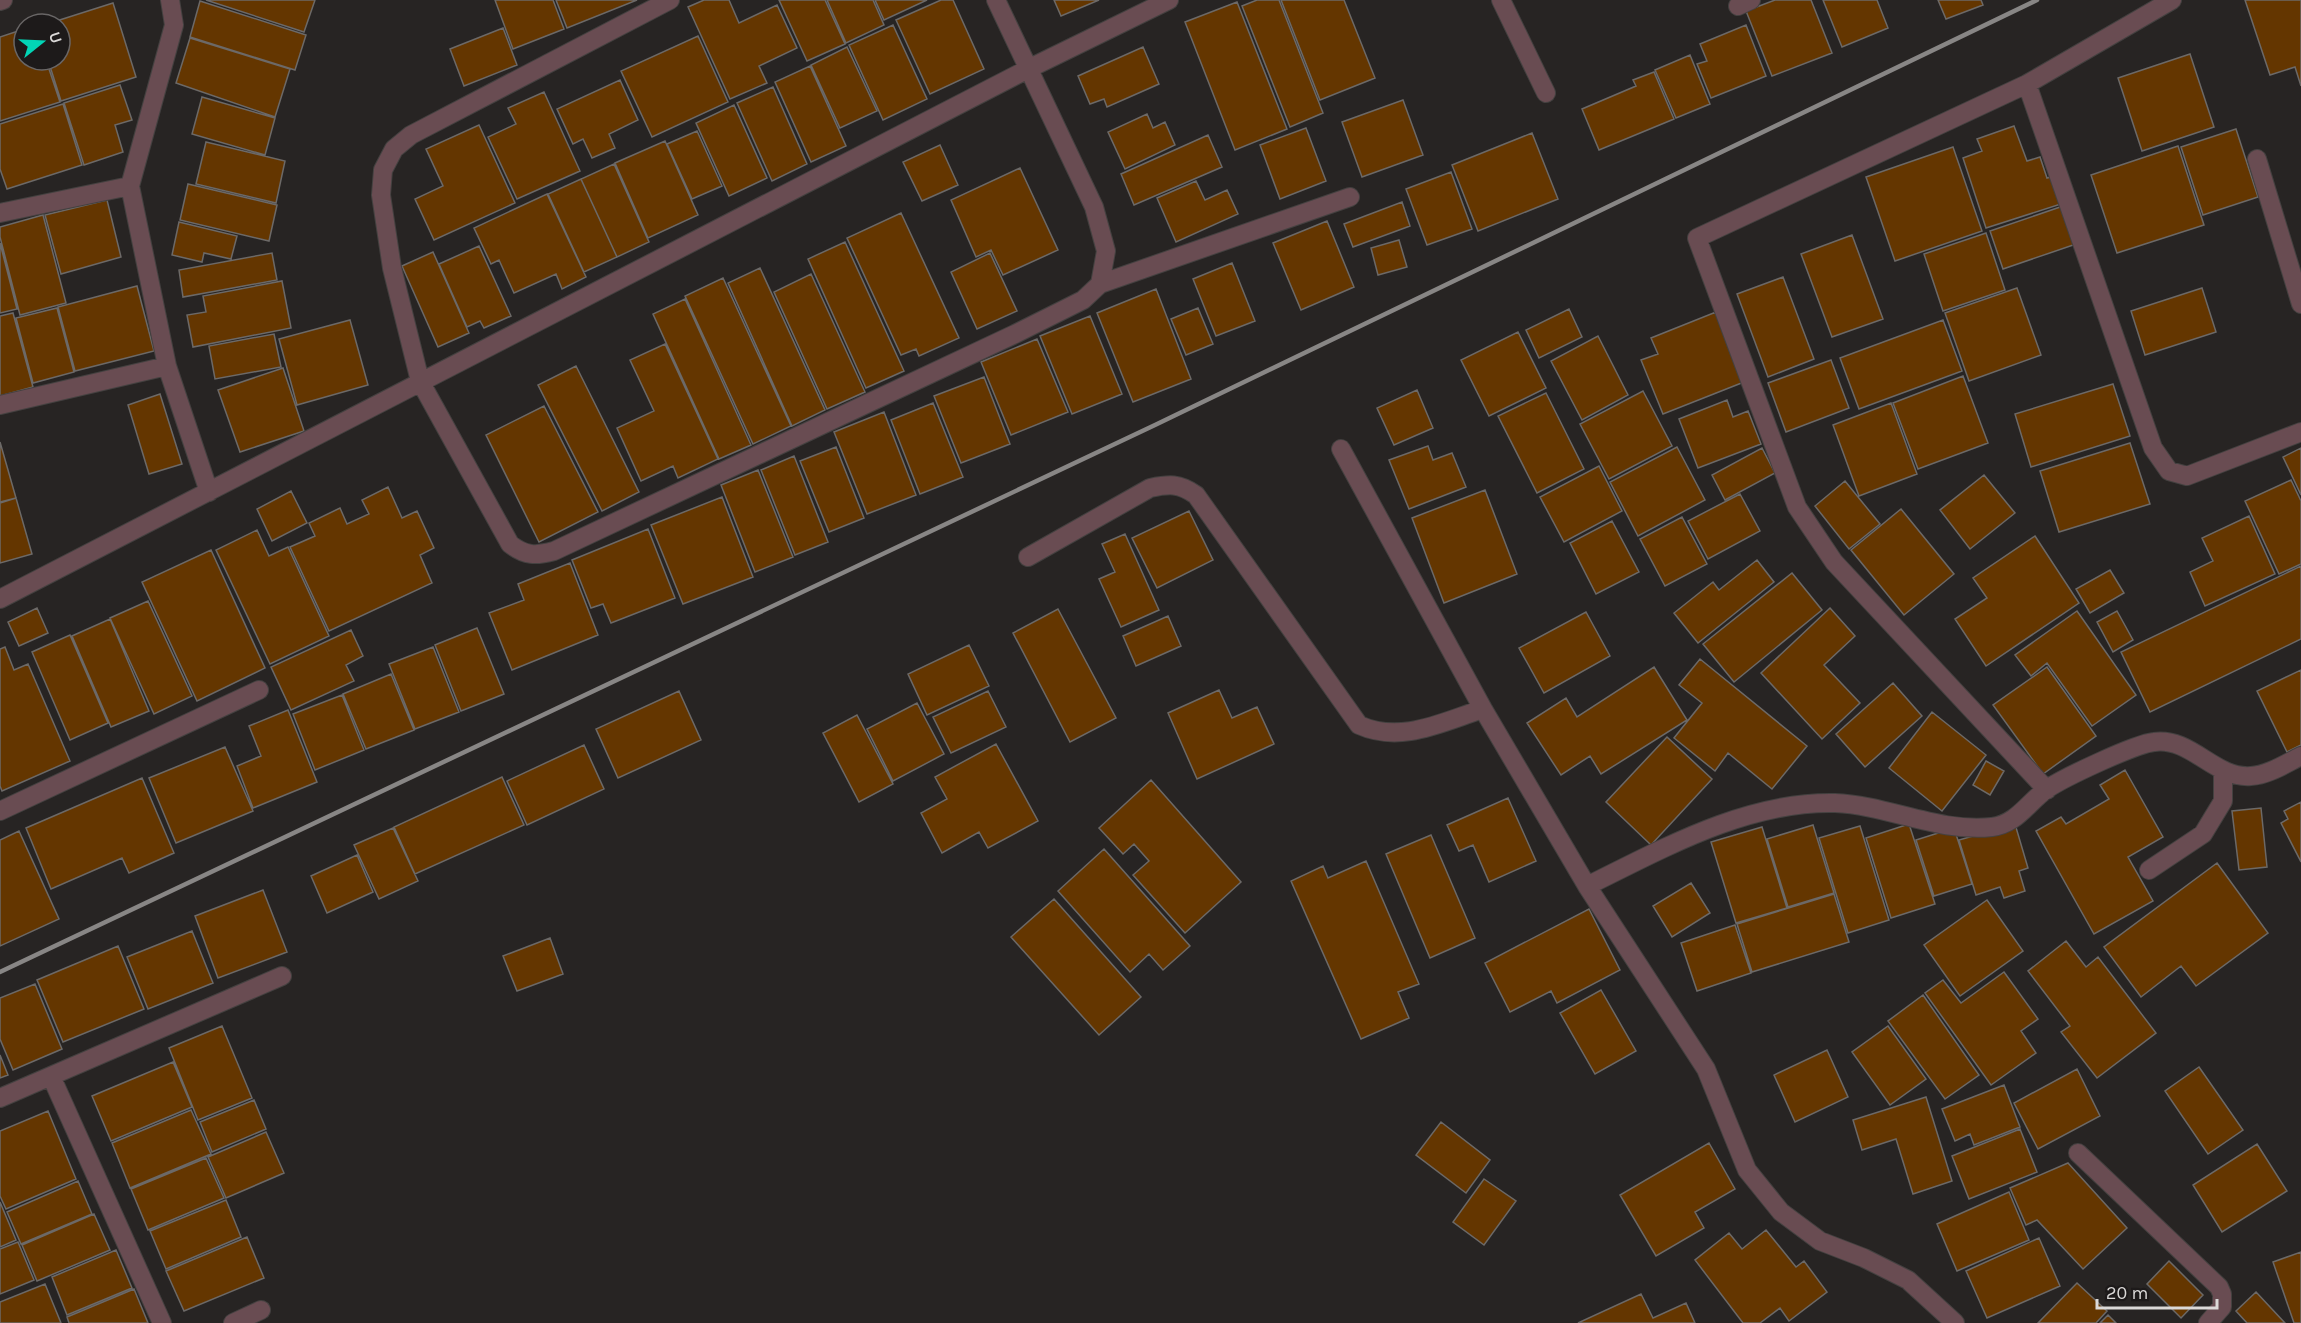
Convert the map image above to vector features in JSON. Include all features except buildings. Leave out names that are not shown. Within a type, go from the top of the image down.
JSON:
[{"type":"street","points":[[170,0],[174,25],[130,186],[166,366],[209,492]]},
{"type":"street","points":[[670,0],[411,135],[394,149],[383,170],[381,195],[393,268],[420,381],[510,544],[521,553],[537,556],[554,551],[1025,329],[1083,300],[1100,284],[1350,197]]},
{"type":"street","points":[[996,0],[1094,207],[1106,251],[1100,284]]},
{"type":"street","points":[[0,599],[1028,69],[1169,0]]},
{"type":"street","points":[[1501,0],[1546,93]]},
{"type":"street","points":[[2047,790],[1834,562],[1797,507],[1697,238],[2026,84],[2172,0]]},
{"type":"street","points":[[2026,84],[2137,405],[2162,464],[2177,476],[2187,476],[2301,432]]},
{"type":"street","points":[[2257,159],[2301,304]]},
{"type":"street","points":[[0,213],[130,186]]},
{"type":"street","points":[[0,405],[166,366]]},
{"type":"street","points":[[1341,449],[1483,709],[1587,886],[1706,1069],[1747,1170],[1781,1212],[1820,1241],[1864,1258],[1908,1280],[1954,1323]]},
{"type":"street","points":[[1028,557],[1150,488],[1169,484],[1183,485],[1196,495],[1359,725],[1375,733],[1395,735],[1483,709]]},
{"type":"street","points":[[0,811],[259,690]]},
{"type":"street","points":[[1587,886],[1698,832],[1780,808],[1836,803],[1966,827],[1994,827],[2021,815],[2047,790],[2140,744],[2157,741],[2187,747],[2223,770],[2249,776],[2270,771],[2301,756]]},
{"type":"street","points":[[2149,870],[2203,834],[2223,801],[2223,770]]},
{"type":"street","points":[[0,1098],[282,976]]},
{"type":"street","points":[[51,1076],[162,1323]]},
{"type":"street","points":[[2078,1153],[2219,1287],[2222,1294],[2222,1307],[2208,1323]]},
{"type":"street","points":[[233,1323],[261,1310]]},
{"type":"railway","points":[[0,972],[1155,425],[2037,0]]}]
